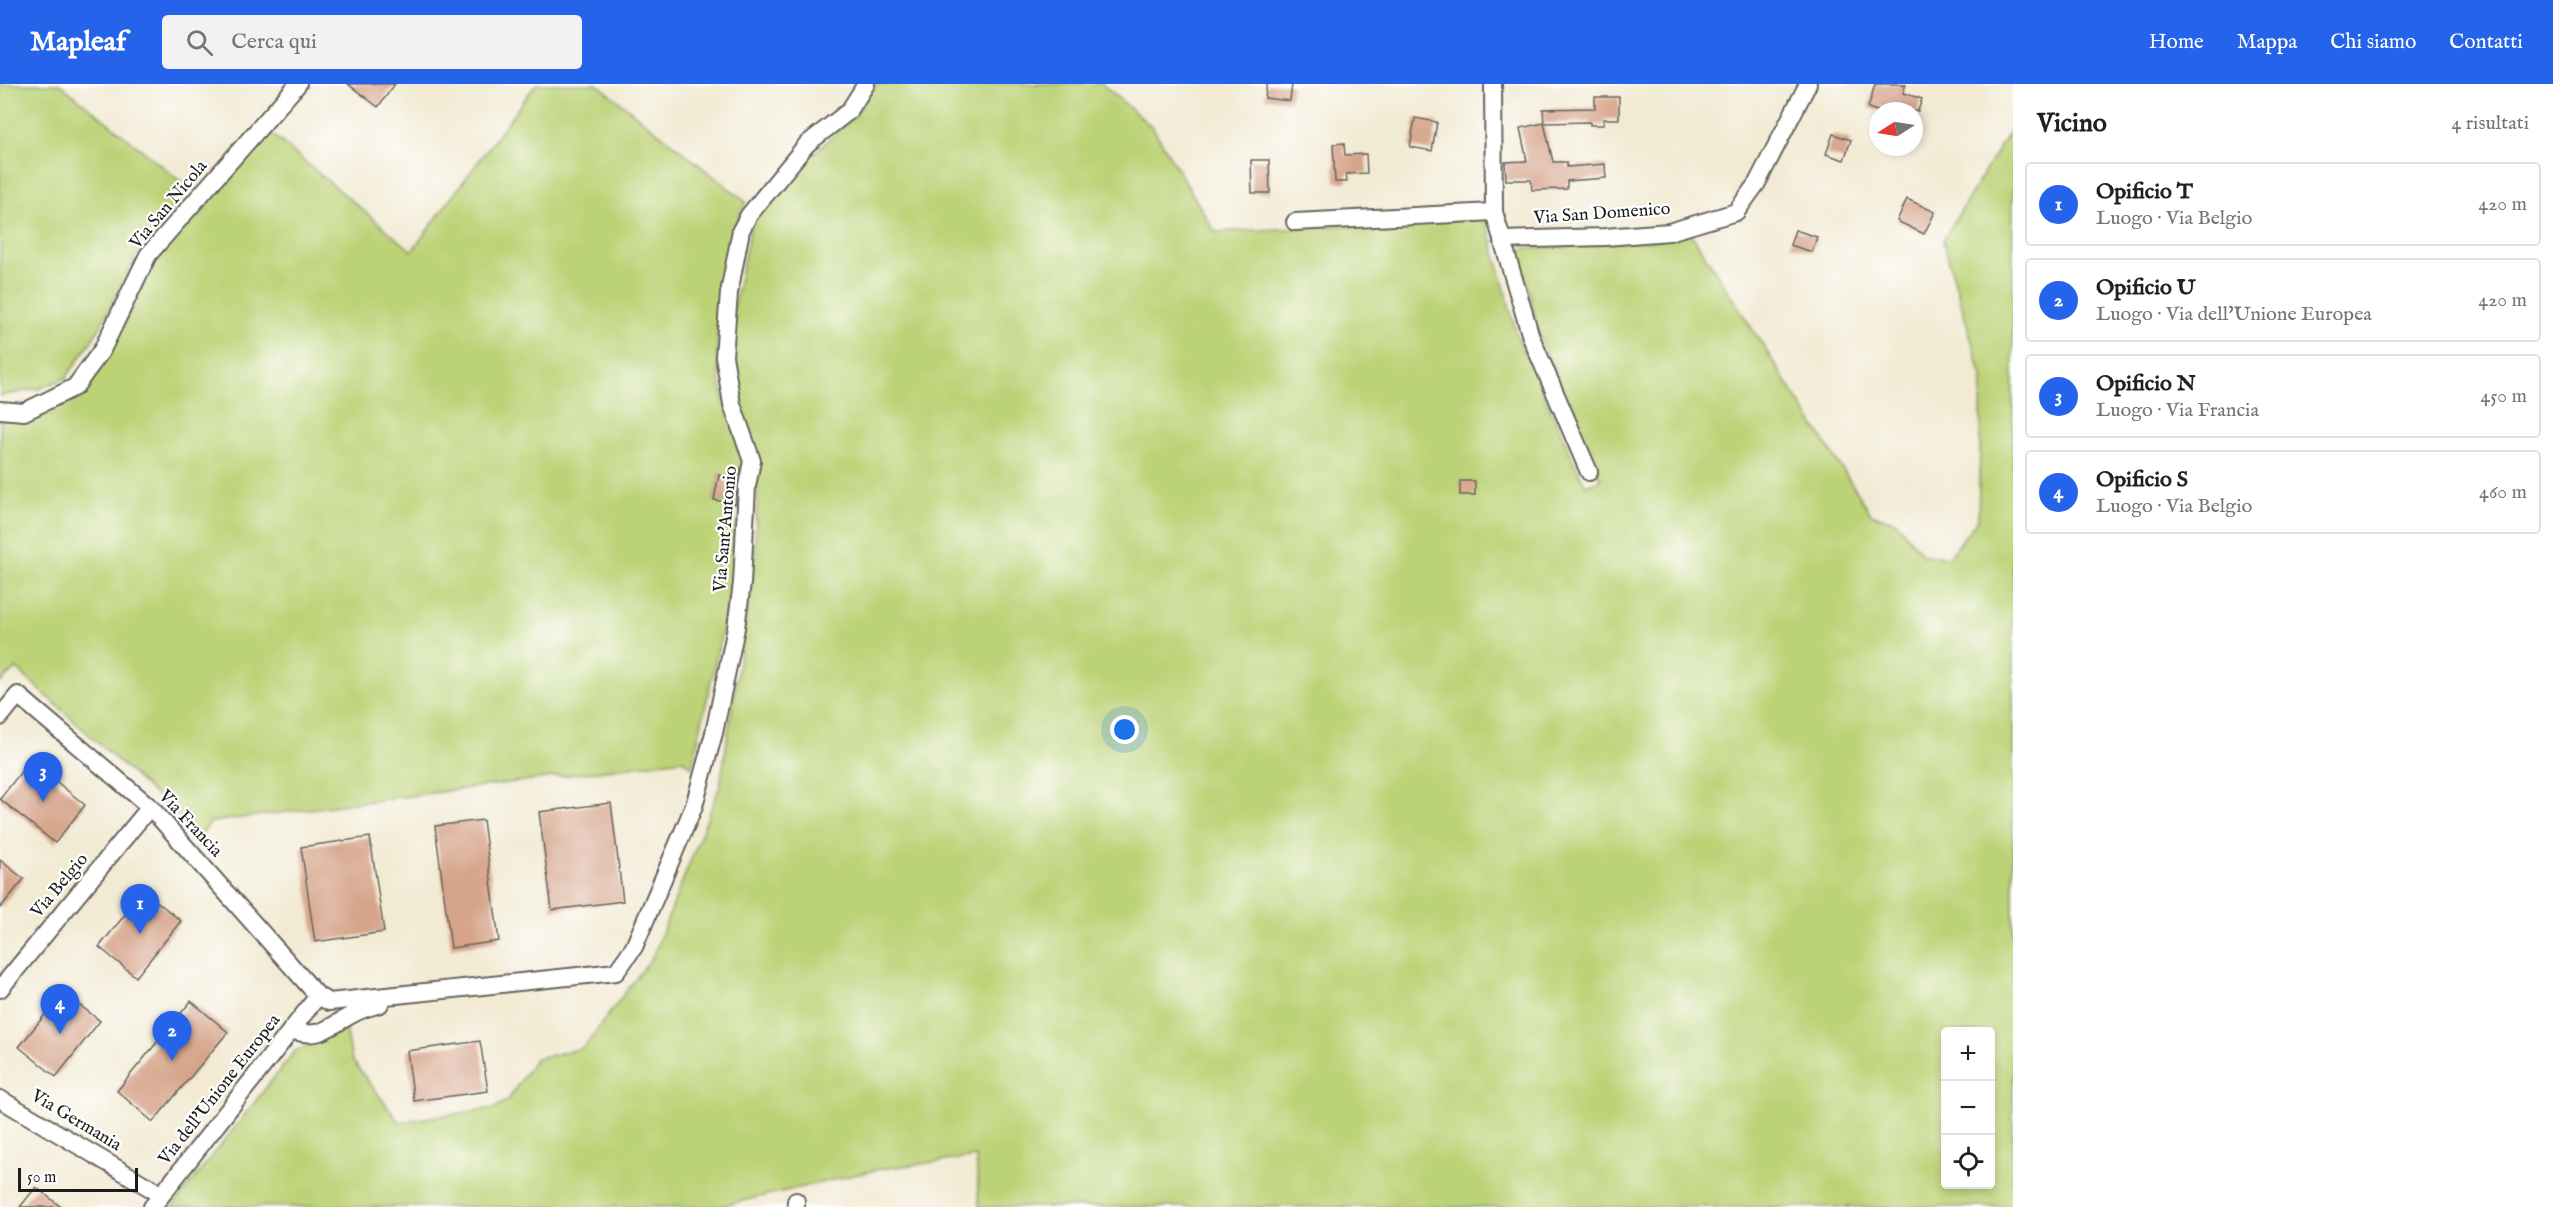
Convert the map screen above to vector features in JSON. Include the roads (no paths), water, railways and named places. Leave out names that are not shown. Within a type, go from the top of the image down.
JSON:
[{"type":"street","name":"Via San Nicola","points":[[0,410],[24,412],[75,387],[102,351],[148,255],[298,84]]},
{"type":"street","name":"Via Sant'Antonio","points":[[406,995],[616,972],[634,947],[694,806],[714,733],[736,628],[742,583],[747,486],[752,461],[732,404],[724,356],[729,293],[741,231],[748,215],[807,144],[849,111],[866,84]]},
{"type":"street","points":[[1493,84],[1494,212],[1531,337],[1589,472]]},
{"type":"street","name":"Via San Domenico","points":[[1502,240],[1605,237],[1669,231],[1736,212],[1757,183],[1808,84]]},
{"type":"street","points":[[1294,222],[1494,212]]},
{"type":"street","name":"Via Francia","points":[[0,717],[18,695],[150,807],[323,999]]},
{"type":"street","name":"Via Belgio","points":[[0,989],[150,807]]},
{"type":"street","points":[[336,1024],[323,999],[406,995]]},
{"type":"street","points":[[291,1030],[315,1035],[354,1013],[406,995]]},
{"type":"street","name":"Via dell'Unione Europea","points":[[157,1201],[291,1030],[323,999]]},
{"type":"street","name":"Via Germania","points":[[0,1099],[157,1201]]},
{"type":"place","name":"Opificio N","points":[[43,802]]},
{"type":"place","name":"Opificio T","points":[[140,934]]},
{"type":"place","name":"Opificio S","points":[[60,1034]]},
{"type":"place","name":"Opificio U","points":[[172,1061]]}]
